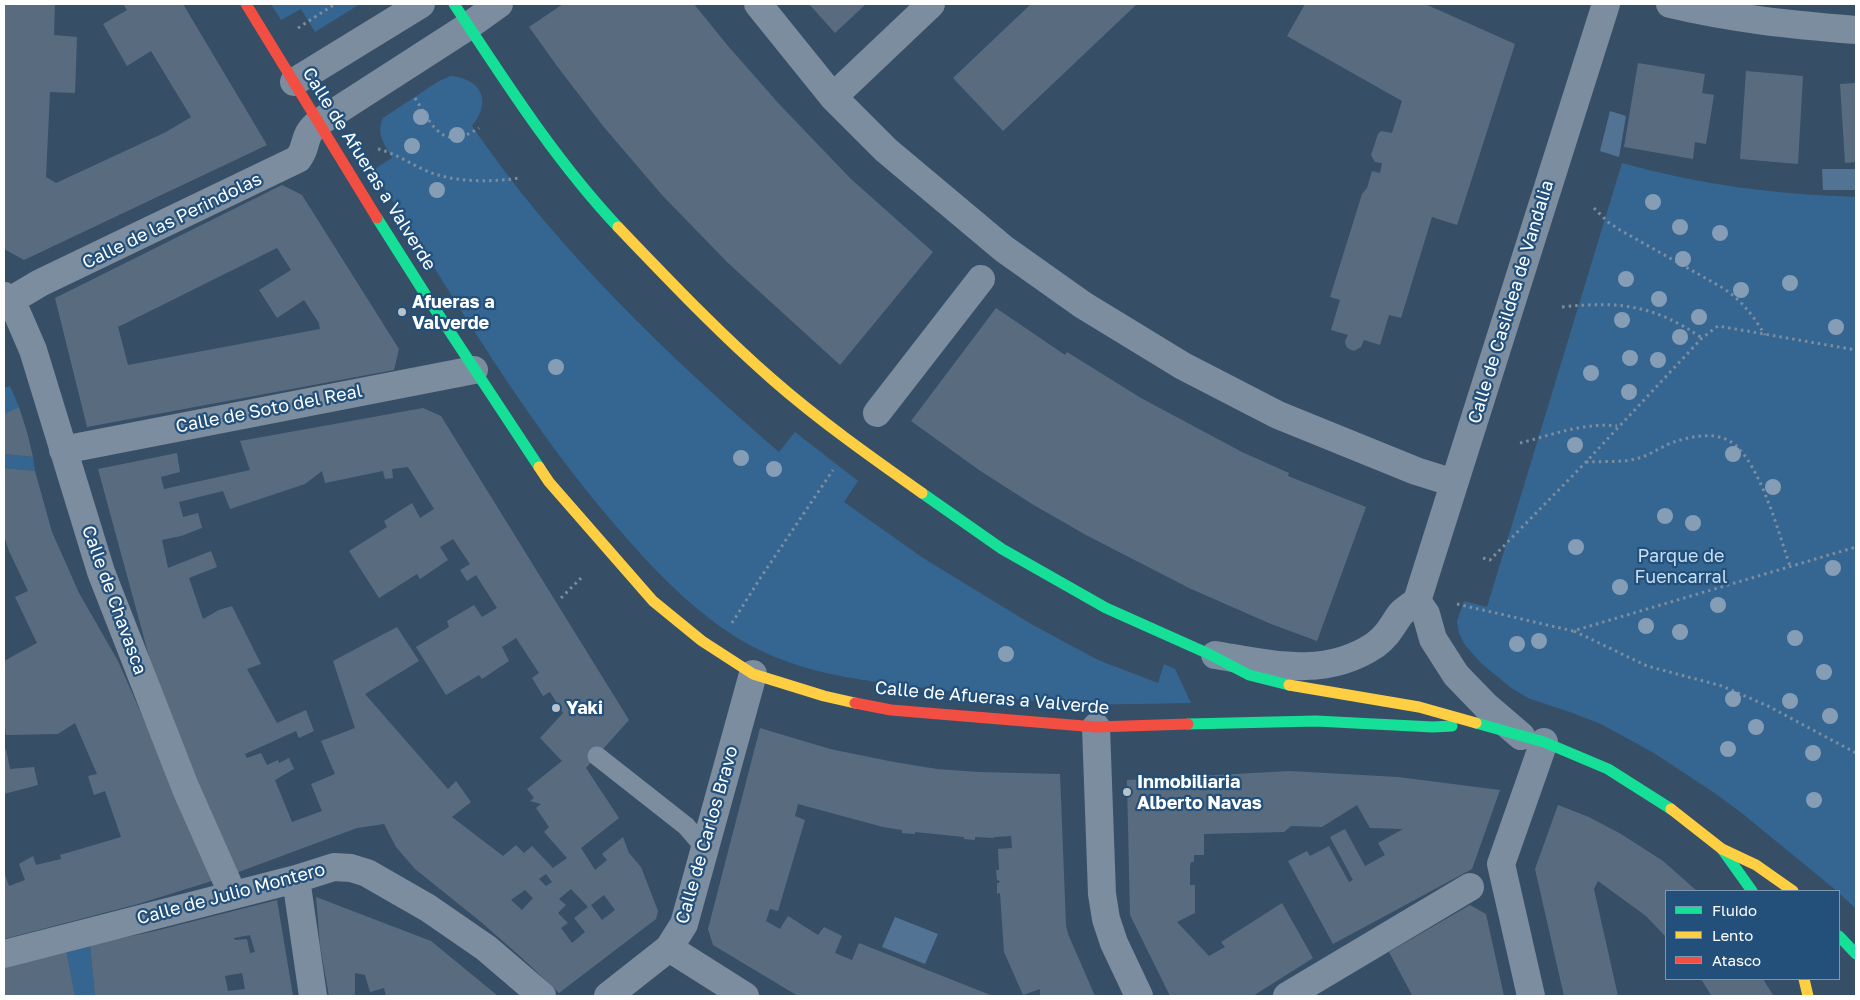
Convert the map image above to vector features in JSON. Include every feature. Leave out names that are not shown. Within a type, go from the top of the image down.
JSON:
[{"type":"street","name":"Calle de Afueras a Valverde","points":[[246,4],[318,123],[474,370],[549,482],[653,601],[702,641],[752,674],[824,696],[891,710],[1096,727],[1316,721],[1434,727],[1480,724]]},
{"type":"street","points":[[294,82],[421,4]]},
{"type":"street","name":"Calle de Afueras a Valverde","points":[[454,4],[522,108],[592,199],[685,297],[773,380],[873,460],[1002,549],[1106,608],[1209,654],[1249,675],[1290,685],[1419,707],[1533,739],[1608,769],[1668,806],[1722,849]]},
{"type":"street","points":[[318,123],[468,27],[499,4]]},
{"type":"street","points":[[758,4],[833,97],[886,150],[1004,249],[1083,305],[1183,366],[1278,415],[1416,471],[1454,483]]},
{"type":"street","points":[[833,97],[931,4]]},
{"type":"street","name":"Calle de Casildea de Vandalia","points":[[1417,601],[1606,4]]},
{"type":"street","points":[[1670,4],[1764,22],[1856,30]]},
{"type":"street","name":"Calle de las Perindolas","points":[[5,304],[40,283],[298,159],[303,153],[307,135],[318,123]]},
{"type":"street","points":[[877,414],[981,279]]},
{"type":"street","name":"Calle de Chavasca","points":[[5,304],[17,313],[33,350],[101,572],[186,789],[233,895]]},
{"type":"street","name":"Calle de Soto del Real","points":[[64,450],[474,370]]},
{"type":"street","points":[[1209,654],[1279,665],[1307,667],[1343,662],[1375,645],[1391,631],[1400,614],[1417,601],[1426,614],[1433,639],[1456,675],[1486,706],[1533,739],[1502,864],[1531,996]]},
{"type":"street","name":"Calle de Carlos Bravo","points":[[608,996],[669,948],[684,924],[752,674]]},
{"type":"street","points":[[1096,727],[1102,894],[1106,919],[1114,943],[1139,996]]},
{"type":"street","points":[[1722,849],[1751,890]]},
{"type":"street","points":[[1722,849],[1756,864],[1792,890]]},
{"type":"street","name":"Calle de Julio Montero","points":[[4,954],[296,879],[334,867],[351,868],[367,873],[428,908],[486,948],[542,996]]},
{"type":"street","points":[[296,879],[313,996]]},
{"type":"street","points":[[1287,996],[1470,887]]},
{"type":"street","points":[[1840,937],[1856,954]]},
{"type":"street","points":[[669,948],[745,996]]},
{"type":"street","points":[[1804,980],[1808,996]]},
{"type":"lane","points":[[597,756],[686,826],[705,848]]},
{"type":"path","points":[[297,28],[335,4]]},
{"type":"path","points":[[412,91],[436,130],[447,137],[457,139],[466,137],[479,128]]},
{"type":"path","points":[[378,149],[389,152],[439,176],[494,180],[519,178]]},
{"type":"path","points":[[1594,208],[1608,222],[1620,230],[1723,288],[1749,310],[1766,334]]},
{"type":"path","points":[[1562,307],[1584,305],[1634,306],[1657,312],[1688,328],[1702,338]]},
{"type":"path","points":[[1483,558],[1490,560],[1586,462],[1702,338],[1718,326],[1856,350]]},
{"type":"path","points":[[1520,443],[1581,427],[1597,425],[1618,426]]},
{"type":"path","points":[[1586,462],[1638,458],[1674,442],[1708,435],[1725,438],[1740,449],[1753,466],[1762,486],[1790,566]]},
{"type":"path","points":[[728,630],[761,577],[837,465]]},
{"type":"path","points":[[1573,631],[1856,547]]},
{"type":"path","points":[[562,598],[581,578]]},
{"type":"path","points":[[1452,603],[1573,631],[1647,666],[1722,686],[1768,706],[1856,753]]},
{"type":"green space","points":[[271,4],[360,4],[315,32],[301,9],[281,20]]},
{"type":"green space","points":[[451,76],[470,82],[481,93],[482,108],[472,126],[539,215],[615,299],[655,339],[779,452],[795,432],[858,481],[844,502],[923,558],[1031,624],[1098,660],[1158,683],[1164,664],[1175,669],[1191,703],[1108,704],[1047,702],[850,678],[793,664],[775,657],[734,635],[696,608],[630,542],[593,499],[559,454],[494,362],[373,170],[392,158],[381,134],[380,129],[383,118],[439,81]]},
{"type":"green space","name":"Parque de Fuencarral","points":[[1622,163],[1709,183],[1796,194],[1856,197],[1856,909],[1840,894],[1840,890],[1836,890],[1738,810],[1654,753],[1601,724],[1528,698],[1510,687],[1481,663],[1465,645],[1459,633],[1457,621],[1464,601],[1487,607]]},
{"type":"green space","points":[[10,386],[19,407],[4,414],[4,388]]},
{"type":"green space","points":[[4,454],[33,457],[35,471],[4,468]]},
{"type":"green space","points":[[90,945],[95,996],[75,996],[66,949]]},
{"type":"shaded area","points":[[1610,111],[1626,116],[1619,157],[1600,151]]},
{"type":"shaded area","points":[[1822,169],[1856,169],[1856,190],[1823,190]]},
{"type":"shaded area","points":[[895,917],[938,934],[925,964],[882,947]]},
{"type":"building","points":[[4,4],[55,4],[54,35],[77,37],[75,93],[50,92],[46,177],[56,183],[166,132],[191,117],[151,51],[127,66],[103,24],[127,10],[123,4],[183,4],[267,145],[24,260],[4,249]]},
{"type":"building","points":[[563,4],[694,4],[780,105],[851,179],[933,252],[840,365],[728,263],[662,195],[603,126],[529,27]]},
{"type":"building","points":[[809,4],[866,4],[835,33]]},
{"type":"building","points":[[1031,4],[1137,4],[1003,131],[953,78]]},
{"type":"building","points":[[1305,4],[1425,4],[1515,44],[1457,225],[1432,217],[1401,318],[1389,315],[1380,345],[1364,340],[1361,347],[1354,351],[1346,346],[1345,341],[1348,335],[1331,330],[1340,300],[1330,297],[1362,194],[1367,188],[1372,171],[1380,173],[1382,163],[1375,162],[1371,155],[1378,134],[1381,131],[1392,133],[1402,101],[1287,36]]},
{"type":"building","points":[[1638,63],[1705,74],[1702,93],[1714,95],[1706,144],[1695,142],[1693,159],[1624,147]]},
{"type":"building","points":[[1746,71],[1803,76],[1798,164],[1740,159]]},
{"type":"building","points":[[1856,83],[1856,162],[1845,163],[1840,84]]},
{"type":"building","points":[[282,185],[302,195],[399,349],[394,370],[87,427],[55,298]],"holes":[[[277,248],[291,270],[259,290],[277,318],[304,300],[319,323],[320,329],[128,365],[118,327]]]},
{"type":"building","points":[[996,308],[1065,355],[1067,352],[1141,398],[1242,452],[1289,473],[1288,476],[1366,507],[1317,641],[1271,624],[1189,588],[1086,535],[1032,504],[979,470],[911,421]]},
{"type":"building","points":[[19,407],[33,457],[4,454],[4,414]]},
{"type":"building","points":[[423,408],[441,416],[629,720],[586,768],[619,818],[581,848],[595,870],[607,860],[602,854],[623,837],[629,853],[641,867],[658,911],[656,919],[559,993],[481,922],[415,869],[396,847],[384,824],[357,828],[236,873],[201,799],[153,671],[98,469],[177,453],[180,472],[161,477],[164,489],[250,470],[240,441]],"holes":[[[408,467],[434,509],[420,518],[412,503],[384,521],[387,527],[349,551],[379,598],[417,574],[420,579],[448,560],[440,547],[453,539],[470,564],[460,570],[467,581],[476,575],[497,608],[482,617],[474,605],[447,621],[449,627],[416,647],[446,695],[479,675],[482,679],[509,661],[502,647],[516,638],[539,673],[532,678],[543,696],[550,692],[563,713],[540,738],[562,761],[527,789],[534,798],[530,801],[541,804],[536,808],[549,827],[544,832],[567,858],[553,868],[532,846],[524,853],[516,845],[503,856],[452,817],[471,802],[456,781],[448,789],[365,694],[419,661],[397,627],[333,661],[355,728],[321,741],[335,774],[311,784],[322,811],[292,822],[275,780],[294,769],[289,758],[279,763],[278,760],[267,765],[261,753],[247,758],[245,754],[296,731],[299,738],[314,731],[306,710],[277,723],[247,669],[261,664],[232,606],[219,610],[203,619],[189,578],[217,567],[211,551],[168,568],[162,540],[181,536],[202,528],[198,513],[183,517],[179,502],[223,491],[230,509],[305,484],[322,471],[325,483],[383,471],[385,479],[393,478],[392,469]],[[546,874],[552,882],[546,886],[539,879]],[[571,889],[588,907],[574,918],[585,932],[572,943],[561,928],[568,923],[558,913],[566,905],[559,899]],[[525,890],[533,898],[522,910],[511,900]],[[604,895],[615,910],[602,920],[591,905]]]},
{"type":"building","points":[[4,468],[35,471],[52,532],[79,593],[118,661],[215,880],[138,904],[4,939],[4,872],[9,886],[25,880],[19,864],[33,856],[36,865],[61,859],[60,855],[121,837],[105,791],[94,795],[88,776],[97,774],[75,723],[58,734],[6,735],[4,723],[4,661],[37,643],[15,597],[28,591],[4,536]]},
{"type":"building","points":[[760,728],[830,749],[937,769],[1060,774],[1066,925],[1068,934],[1095,996],[1040,996],[1040,989],[1023,995],[1004,952],[1000,893],[997,894],[997,883],[1000,881],[997,880],[996,870],[999,870],[998,849],[1012,848],[1011,836],[994,838],[975,837],[975,840],[964,839],[964,837],[915,832],[915,834],[902,833],[902,830],[883,827],[798,804],[795,816],[805,820],[778,911],[770,909],[766,921],[780,929],[788,916],[818,935],[824,927],[842,936],[835,953],[852,960],[859,943],[993,996],[798,996],[713,945],[708,929]]},
{"type":"building","points":[[6,749],[10,769],[34,767],[38,785],[4,794],[4,750]]},
{"type":"building","points":[[1289,771],[1398,777],[1500,790],[1472,869],[1333,944],[1288,861],[1307,851],[1310,856],[1329,846],[1349,882],[1353,880],[1330,837],[1345,829],[1365,866],[1385,855],[1378,843],[1403,829],[1370,828],[1357,805],[1322,827],[1291,826],[1284,832],[1204,834],[1204,855],[1194,855],[1194,862],[1191,862],[1190,866],[1190,885],[1195,885],[1195,913],[1177,922],[1209,956],[1225,947],[1221,942],[1282,903],[1313,958],[1253,996],[1170,996],[1130,915],[1127,780]]},
{"type":"building","points":[[1558,805],[1589,817],[1621,834],[1663,861],[1696,890],[1665,890],[1665,936],[1646,916],[1598,881],[1594,889],[1618,996],[1564,996],[1535,869]]},
{"type":"building","points":[[316,897],[431,941],[498,996],[386,996],[384,988],[370,992],[365,975],[355,973],[355,996],[329,996],[320,945]]},
{"type":"building","points":[[277,900],[293,996],[95,996],[90,945],[155,931]],"holes":[[[250,935],[255,952],[250,953],[247,939],[235,940],[234,938]],[[242,973],[245,989],[228,991],[225,976]]]},
{"type":"building","points":[[1470,905],[1486,914],[1504,996],[1409,996],[1412,995],[1389,952]]},
{"type":"building","points":[[66,949],[75,996],[4,996],[4,963]]},
{"type":"building","points":[[1702,980],[1764,980],[1773,995],[1711,996]]},
{"type":"traffic: fast","points":[[454,4],[552,147],[573,175],[618,227]]},
{"type":"traffic: fast","points":[[377,218],[539,467]]},
{"type":"traffic: fast","points":[[922,493],[1002,549],[1106,608],[1209,654],[1249,675],[1289,685]]},
{"type":"traffic: fast","points":[[1188,724],[1316,721],[1433,727],[1452,726]]},
{"type":"traffic: fast","points":[[1476,723],[1544,742],[1608,769],[1671,809]]},
{"type":"traffic: fast","points":[[1722,849],[1751,890]]},
{"type":"traffic: fast","points":[[1840,937],[1856,954]]},
{"type":"traffic: slow","points":[[618,227],[713,324],[773,380],[827,424],[922,493]]},
{"type":"traffic: slow","points":[[539,467],[549,482],[653,601],[702,641],[753,674],[824,696],[855,703]]},
{"type":"traffic: slow","points":[[1289,685],[1419,707],[1476,723]]},
{"type":"traffic: slow","points":[[1671,809],[1722,849],[1756,865],[1792,890]]},
{"type":"traffic: slow","points":[[1804,980],[1808,996]]},
{"type":"traffic: jam","points":[[246,4],[377,218]]},
{"type":"traffic: jam","points":[[855,703],[891,710],[1096,727],[1188,724]]},
{"type":"place","name":"Afueras a Valverde","points":[[402,312]]},
{"type":"place","name":"Yaki","points":[[556,708]]},
{"type":"place","name":"Inmobiliaria Alberto Navas","points":[[1127,792]]}]
